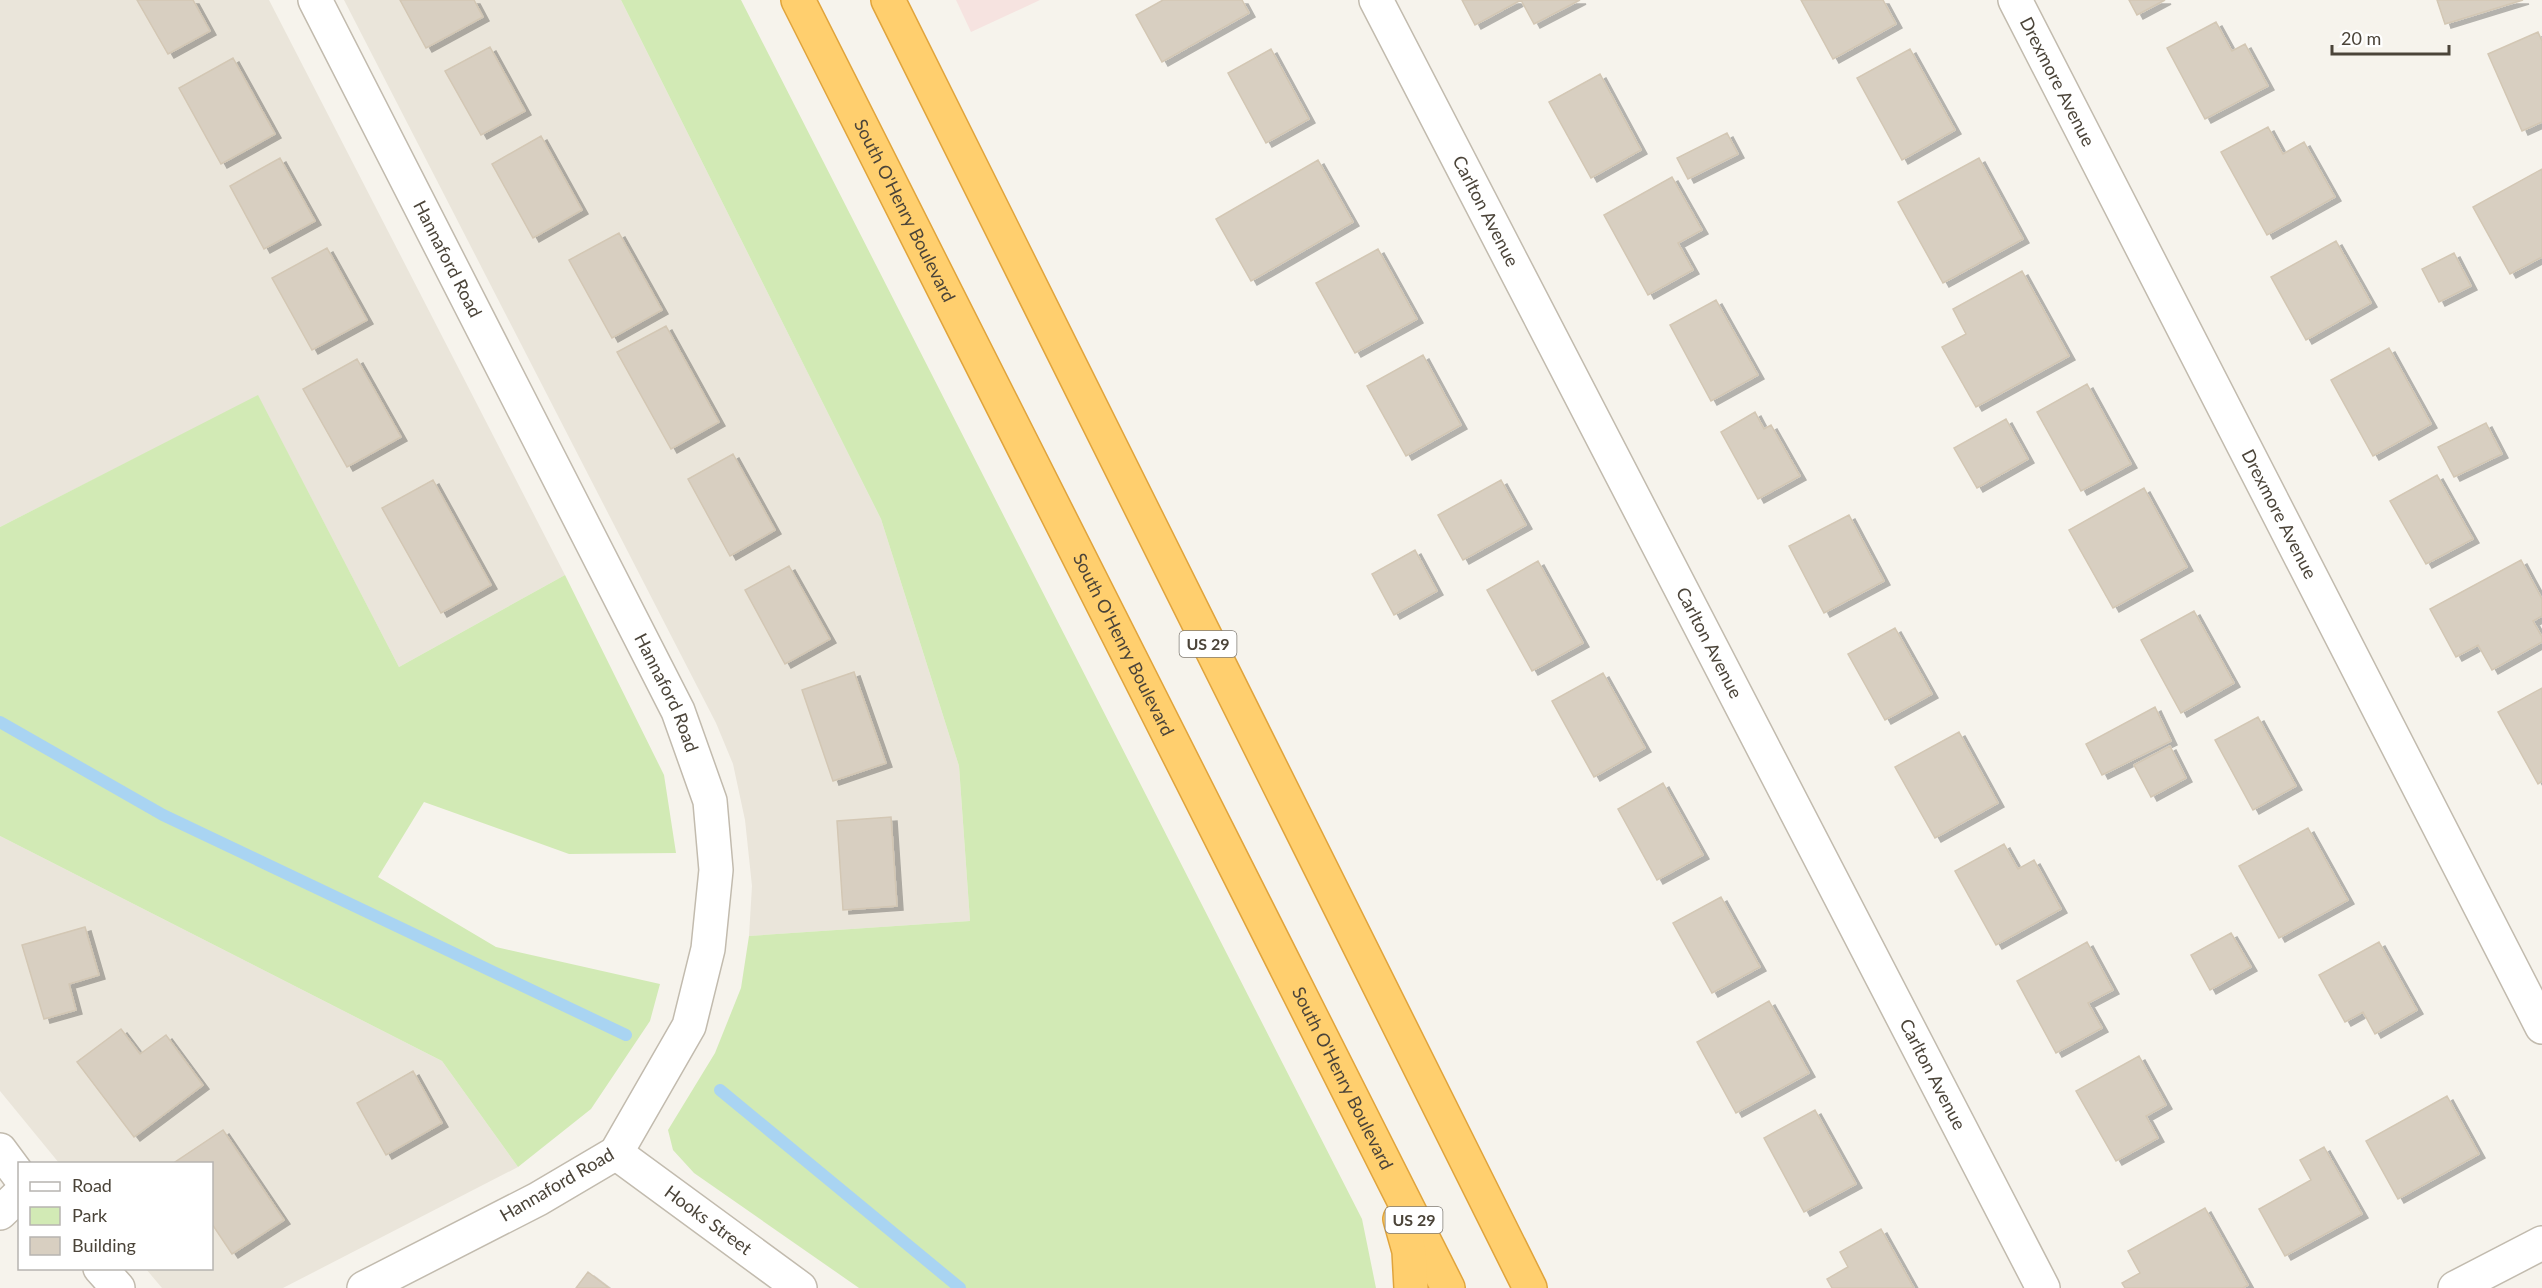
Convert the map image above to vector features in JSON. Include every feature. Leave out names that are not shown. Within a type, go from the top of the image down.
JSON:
[{"type":"highway","name":"South O'Henry Boulevard","points":[[798,0],[1448,1288]]},
{"type":"highway","name":"US 29","points":[[888,0],[1530,1288]]},
{"type":"highway","points":[[1380,1151],[1409,1251],[1411,1288]]},
{"type":"street","name":"Hannaford Road","points":[[315,0],[678,711],[710,801],[716,870],[708,949],[688,1026],[616,1153],[538,1199],[364,1288]]},
{"type":"street","name":"Carlton Avenue","points":[[1376,0],[2043,1288]]},
{"type":"street","name":"Drexmore Avenue","points":[[2015,0],[2542,1028]]},
{"type":"street","points":[[0,1150],[18,1174]]},
{"type":"street","name":"Hooks Street","points":[[616,1153],[800,1288]]},
{"type":"street","points":[[0,1213],[18,1196]]},
{"type":"street","points":[[2455,1288],[2542,1243]]},
{"type":"street","points":[[101,1270],[118,1288]]},
{"type":"shaded area","points":[[0,0],[269,0],[565,575],[399,667],[258,396],[0,527]]},
{"type":"shaded area","points":[[344,0],[621,0],[881,519],[959,766],[970,921],[749,936],[752,886],[745,820],[733,764],[716,723]]},
{"type":"shaded area","points":[[956,0],[1040,0],[971,32]]},
{"type":"shaded area","points":[[0,836],[442,1061],[518,1167],[283,1288],[162,1288],[147,1270],[213,1270],[213,1162],[58,1162],[0,1091]]},
{"type":"green space","points":[[621,0],[741,0],[1362,1219],[1376,1288],[859,1288],[694,1173],[673,1150],[668,1130],[715,1053],[741,988],[749,936],[970,921],[959,766],[881,519]]},
{"type":"green space","points":[[258,395],[399,667],[565,575],[664,775],[676,853],[569,854],[424,802],[378,877],[496,947],[660,984],[650,1021],[591,1109],[518,1167],[442,1061],[0,836],[0,527]]},
{"type":"building","points":[[137,0],[193,0],[210,31],[168,54]]},
{"type":"building","points":[[400,0],[474,0],[483,17],[426,48]]},
{"type":"building","points":[[1163,0],[1242,0],[1249,13],[1162,62],[1136,15]]},
{"type":"building","points":[[1462,0],[1521,0],[1475,25]]},
{"type":"building","points":[[1521,0],[1580,0],[1534,24]]},
{"type":"building","points":[[1801,0],[1883,0],[1896,24],[1833,59]]},
{"type":"building","points":[[2129,0],[2165,0],[2137,15]]},
{"type":"building","points":[[2437,0],[2523,0],[2445,24]]},
{"type":"building","points":[[2216,22],[2232,51],[2245,44],[2268,86],[2205,119],[2167,48]]},
{"type":"building","points":[[2538,32],[2542,41],[2542,122],[2522,131],[2488,54]]},
{"type":"building","points":[[490,47],[525,111],[481,135],[445,71]]},
{"type":"building","points":[[1271,49],[1309,119],[1266,143],[1228,73]]},
{"type":"building","points":[[1910,49],[1955,130],[1902,160],[1857,78]]},
{"type":"building","points":[[233,58],[275,134],[221,164],[179,88]]},
{"type":"building","points":[[1600,74],[1641,150],[1591,178],[1549,102]]},
{"type":"building","points":[[2268,127],[2283,154],[2304,142],[2335,197],[2267,235],[2221,152]]},
{"type":"building","points":[[1727,133],[1738,154],[1688,179],[1677,158]]},
{"type":"building","points":[[541,136],[582,210],[533,238],[492,164]]},
{"type":"building","points":[[280,158],[315,221],[264,249],[230,186]]},
{"type":"building","points":[[1979,158],[2023,239],[1943,283],[1898,202]]},
{"type":"building","points":[[1318,160],[1353,222],[1251,281],[1216,219]]},
{"type":"building","points":[[2542,169],[2542,257],[2510,274],[2473,207]]},
{"type":"building","points":[[1672,177],[1702,230],[1678,243],[1693,270],[1648,295],[1604,215]]},
{"type":"building","points":[[619,233],[662,310],[612,338],[569,260]]},
{"type":"building","points":[[2336,241],[2371,303],[2306,340],[2271,277]]},
{"type":"building","points":[[327,248],[367,320],[312,350],[272,278]]},
{"type":"building","points":[[1378,249],[1417,319],[1355,353],[1316,283]]},
{"type":"building","points":[[2454,253],[2471,286],[2439,302],[2422,269]]},
{"type":"building","points":[[2022,271],[2069,356],[1976,407],[1942,347],[1966,334],[1953,309]]},
{"type":"building","points":[[1716,300],[1758,375],[1711,401],[1670,325]]},
{"type":"building","points":[[666,326],[719,422],[671,449],[617,352]]},
{"type":"building","points":[[2389,348],[2431,424],[2373,456],[2331,380]]},
{"type":"building","points":[[1423,355],[1461,425],[1406,456],[1367,386]]},
{"type":"building","points":[[357,359],[401,437],[347,467],[303,389]]},
{"type":"building","points":[[2087,384],[2131,464],[2081,491],[2037,412]]},
{"type":"building","points":[[1755,412],[1764,429],[1771,425],[1800,476],[1758,499],[1721,432]]},
{"type":"building","points":[[2006,419],[2028,459],[1977,488],[1954,448]]},
{"type":"building","points":[[2486,423],[2502,454],[2454,477],[2438,447]]},
{"type":"building","points":[[733,454],[775,530],[730,556],[688,479]]},
{"type":"building","points":[[2437,475],[2473,539],[2426,564],[2390,501]]},
{"type":"building","points":[[433,480],[491,585],[441,613],[382,508]]},
{"type":"building","points":[[1501,480],[1526,525],[1463,560],[1438,515]]},
{"type":"building","points":[[2144,488],[2187,567],[2113,608],[2069,530]]},
{"type":"building","points":[[1849,515],[1884,581],[1824,613],[1789,546]]},
{"type":"building","points":[[1415,550],[1437,591],[1394,615],[1372,574]]},
{"type":"building","points":[[2521,560],[2542,599],[2542,616],[2533,621],[2542,637],[2542,642],[2492,670],[2478,645],[2456,657],[2430,609]]},
{"type":"building","points":[[1538,561],[1583,643],[1532,671],[1487,590]]},
{"type":"building","points":[[789,566],[830,639],[785,664],[745,590]]},
{"type":"building","points":[[2194,611],[2234,683],[2181,713],[2141,640]]},
{"type":"building","points":[[1895,628],[1932,694],[1885,720],[1848,654]]},
{"type":"building","points":[[854,672],[886,763],[833,781],[802,690]]},
{"type":"building","points":[[1603,673],[1645,748],[1594,777],[1552,701]]},
{"type":"building","points":[[2542,688],[2542,781],[2538,784],[2498,712]]},
{"type":"building","points":[[2155,707],[2171,741],[2102,775],[2086,744]]},
{"type":"building","points":[[2258,717],[2296,786],[2253,810],[2215,740]]},
{"type":"building","points":[[1959,732],[1998,803],[1935,838],[1895,767]]},
{"type":"building","points":[[2170,746],[2186,778],[2151,797],[2134,765]]},
{"type":"building","points":[[1663,783],[1703,855],[1657,880],[1618,809]]},
{"type":"building","points":[[891,817],[897,906],[843,910],[837,821]]},
{"type":"building","points":[[2308,828],[2348,900],[2279,938],[2239,866]]},
{"type":"building","points":[[2004,844],[2018,869],[2034,860],[2061,909],[1996,945],[1955,871]]},
{"type":"building","points":[[1721,897],[1760,967],[1712,993],[1673,923]]},
{"type":"building","points":[[85,927],[99,975],[69,984],[76,1010],[44,1019],[22,945]]},
{"type":"building","points":[[2231,933],[2251,967],[2210,990],[2191,955]]},
{"type":"building","points":[[2087,942],[2113,990],[2088,1003],[2102,1028],[2056,1053],[2017,981]]},
{"type":"building","points":[[2379,942],[2417,1010],[2375,1034],[2363,1012],[2345,1022],[2319,975]]},
{"type":"building","points":[[1769,1001],[1809,1073],[1736,1113],[1697,1042]]},
{"type":"building","points":[[121,1029],[140,1054],[166,1035],[203,1085],[134,1137],[77,1062]]},
{"type":"building","points":[[2139,1056],[2166,1105],[2146,1116],[2158,1138],[2116,1161],[2076,1091]]},
{"type":"building","points":[[413,1071],[442,1123],[386,1155],[357,1103]]},
{"type":"building","points":[[2447,1096],[2479,1154],[2398,1199],[2366,1141]]},
{"type":"building","points":[[1815,1110],[1856,1184],[1804,1212],[1764,1138]]},
{"type":"building","points":[[223,1130],[284,1220],[232,1254],[213,1226],[213,1162],[175,1162]]},
{"type":"building","points":[[2324,1147],[2362,1214],[2285,1256],[2259,1209],[2311,1180],[2300,1160]]},
{"type":"building","points":[[2205,1208],[2248,1285],[2243,1288],[2125,1288],[2122,1283],[2140,1273],[2128,1251]]},
{"type":"building","points":[[1881,1229],[1914,1288],[1832,1288],[1827,1279],[1848,1267],[1840,1252]]},
{"type":"building","points":[[588,1272],[609,1288],[576,1288]]},
{"type":"waterway","points":[[0,722],[163,815],[626,1035]]},
{"type":"waterway","points":[[720,1090],[960,1288]]}]
